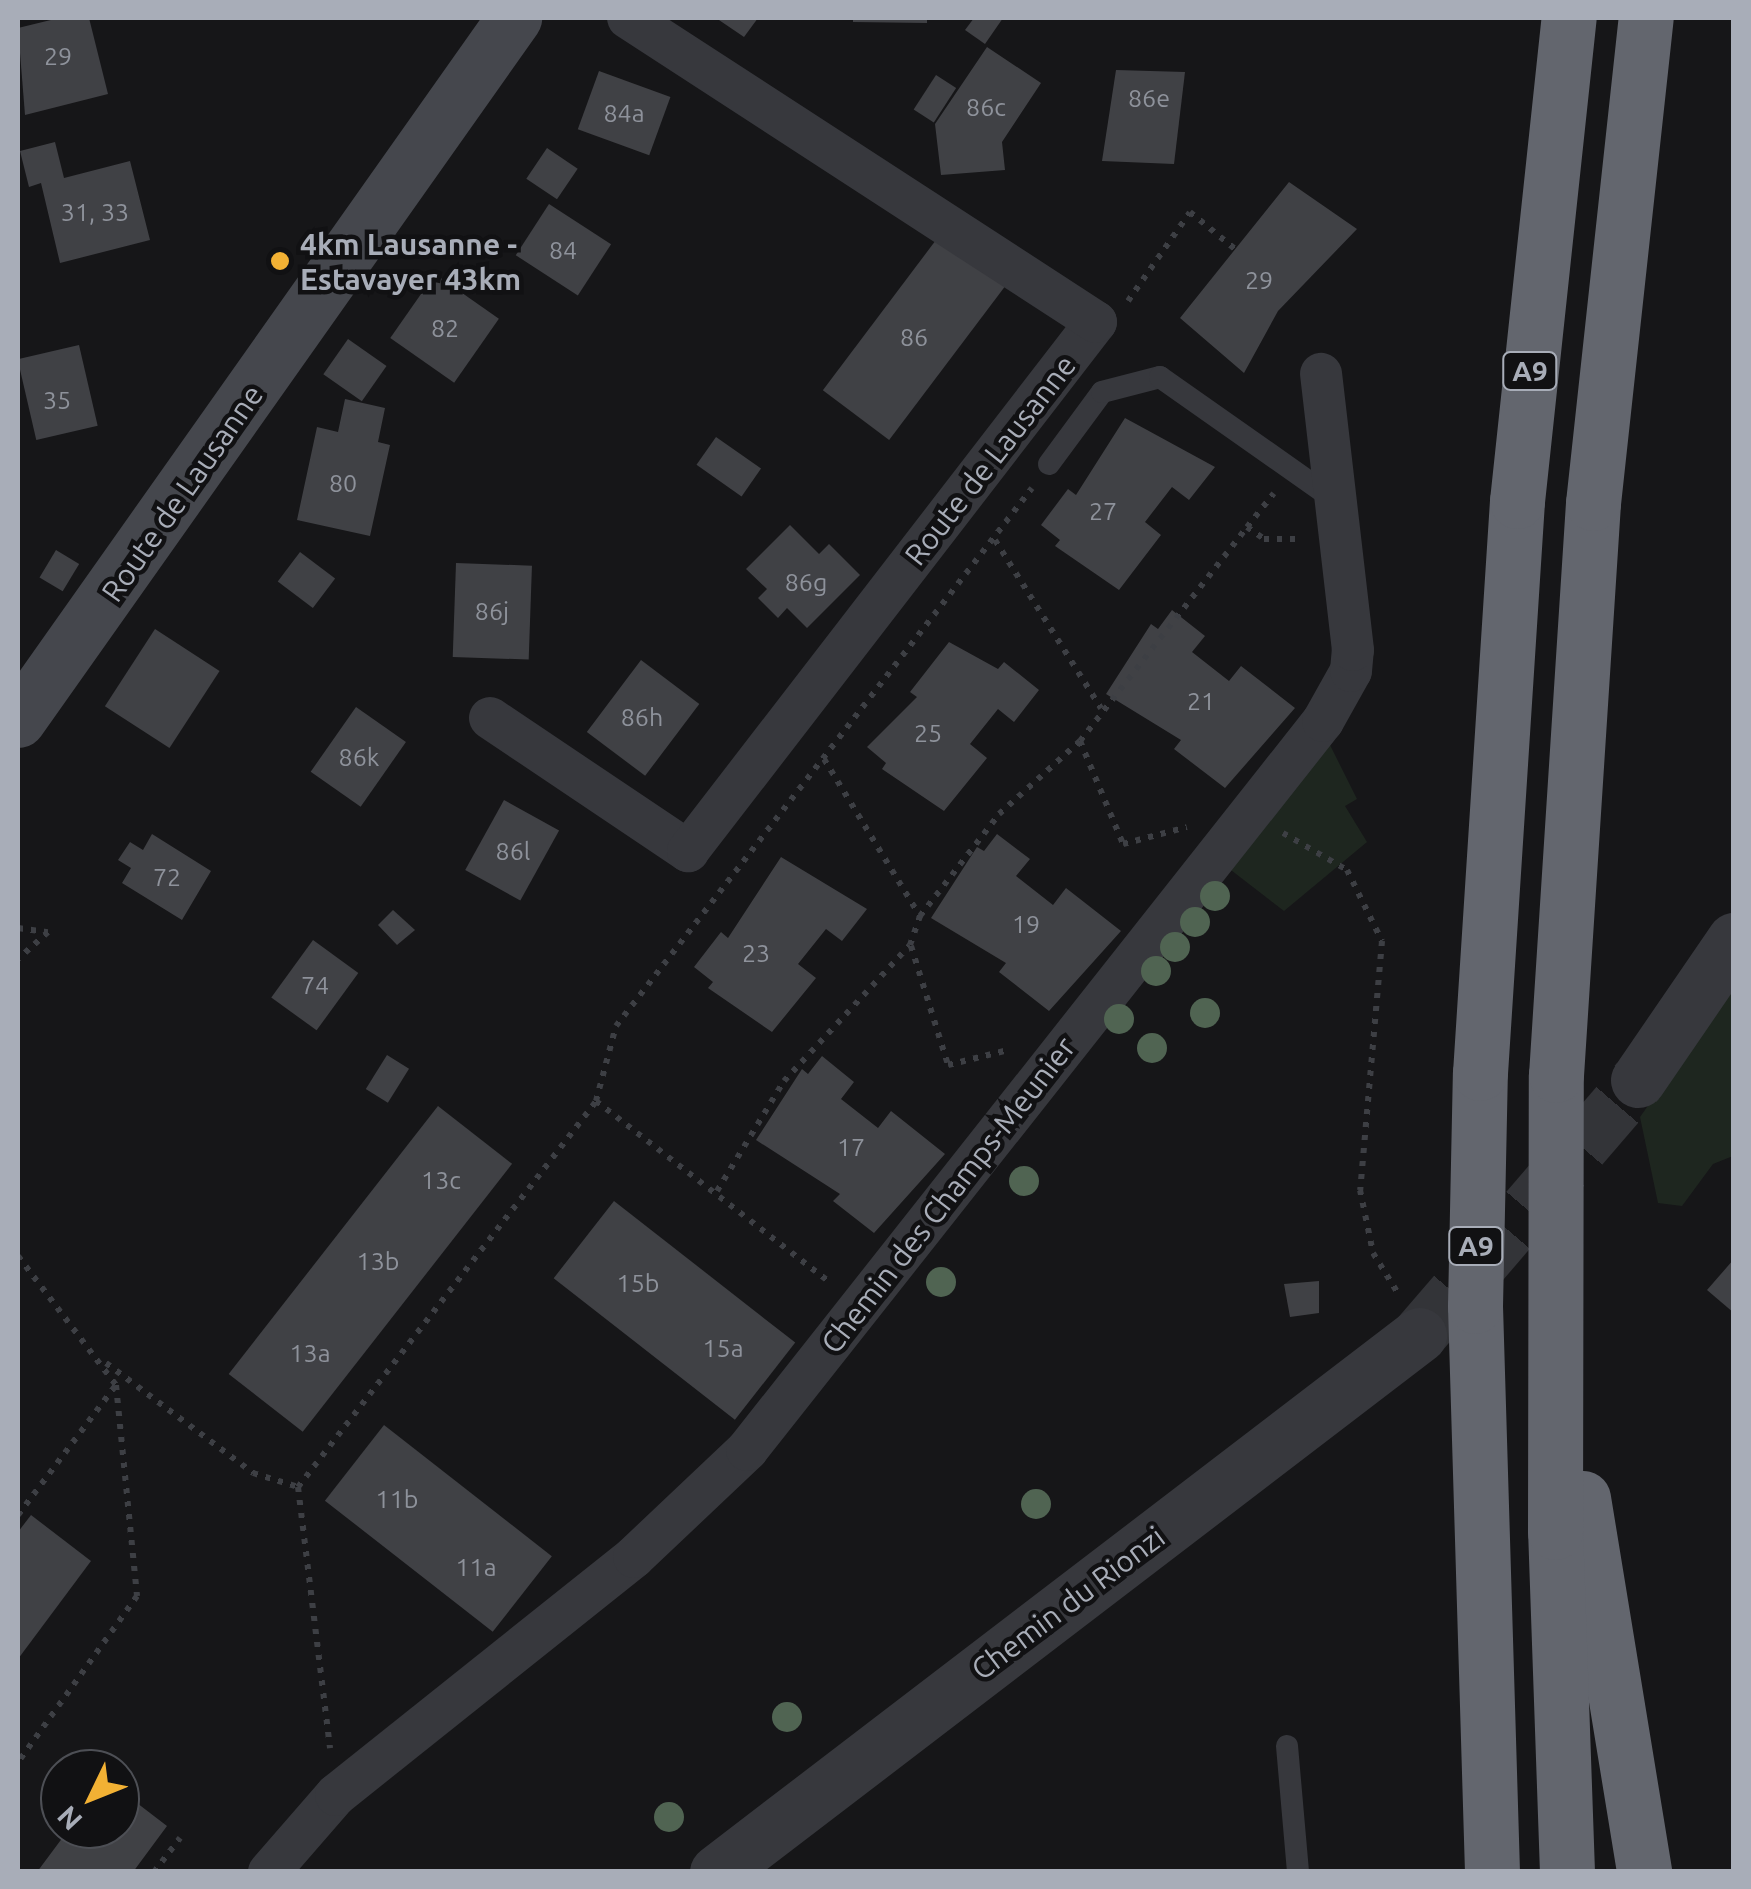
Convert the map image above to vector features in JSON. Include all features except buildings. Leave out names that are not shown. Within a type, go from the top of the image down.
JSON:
[{"type":"highway","name":"A9","points":[[1492,1872],[1476,1344],[1480,1073],[1517,501],[1570,18]]},
{"type":"highway","name":"A9","points":[[1568,1872],[1553,1308],[1576,726],[1646,18]]},
{"type":"highway","points":[[1553,1308],[1644,1872]]},
{"type":"main road","name":"Route de Lausanne","points":[[18,720],[514,18]]},
{"type":"street","name":"Route de Lausanne","points":[[490,718],[688,850],[1096,322],[628,18]]},
{"type":"street","name":"Chemin des Champs-Meunier","points":[[269,1872],[336,1796],[634,1557],[746,1450],[1250,813],[1351,672],[1349,563],[1324,516],[1321,374]]},
{"type":"street","points":[[1638,1080],[1734,940]]},
{"type":"street","name":"Chemin du Rionzi","points":[[716,1872],[1412,1320]]},
{"type":"lane","points":[[1049,464],[1102,392],[1160,377],[1324,516]]},
{"type":"lane","points":[[1287,1746],[1298,1872]]},
{"type":"path","points":[[1118,316],[1190,212],[1235,249]]},
{"type":"path","points":[[329,1765],[298,1487],[596,1100],[616,1026],[995,540],[1049,464]]},
{"type":"path","points":[[717,1191],[784,1082],[910,945],[920,916],[999,814],[1080,741],[1101,708],[1273,494]]},
{"type":"path","points":[[1248,527],[1264,539],[1324,516]]},
{"type":"path","points":[[995,540],[1101,708]]},
{"type":"path","points":[[1080,741],[1123,844],[1250,813],[1347,870],[1382,941],[1360,1190],[1374,1252],[1412,1320]]},
{"type":"path","points":[[824,759],[920,916]]},
{"type":"path","points":[[18,928],[48,932],[18,958]]},
{"type":"path","points":[[910,945],[948,1065],[1018,1048]]},
{"type":"path","points":[[596,1100],[834,1286]]},
{"type":"path","points":[[18,1256],[106,1362],[254,1473],[298,1487]]},
{"type":"path","points":[[18,1762],[137,1596],[116,1385],[106,1362]]},
{"type":"path","points":[[18,1516],[116,1385]]},
{"type":"path","points":[[154,1872],[180,1838]]},
{"type":"shaded area","points":[[1327,739],[1357,799],[1345,806],[1367,842],[1284,911],[1227,867]]},
{"type":"shaded area","points":[[1733,985],[1733,1156],[1713,1164],[1682,1206],[1658,1203],[1640,1117]]},
{"type":"tunnel","points":[[1419,1335],[1638,1080]]},
{"type":"place","name":"4km Lausanne - Estavayer 43km","points":[[280,261]]}]
